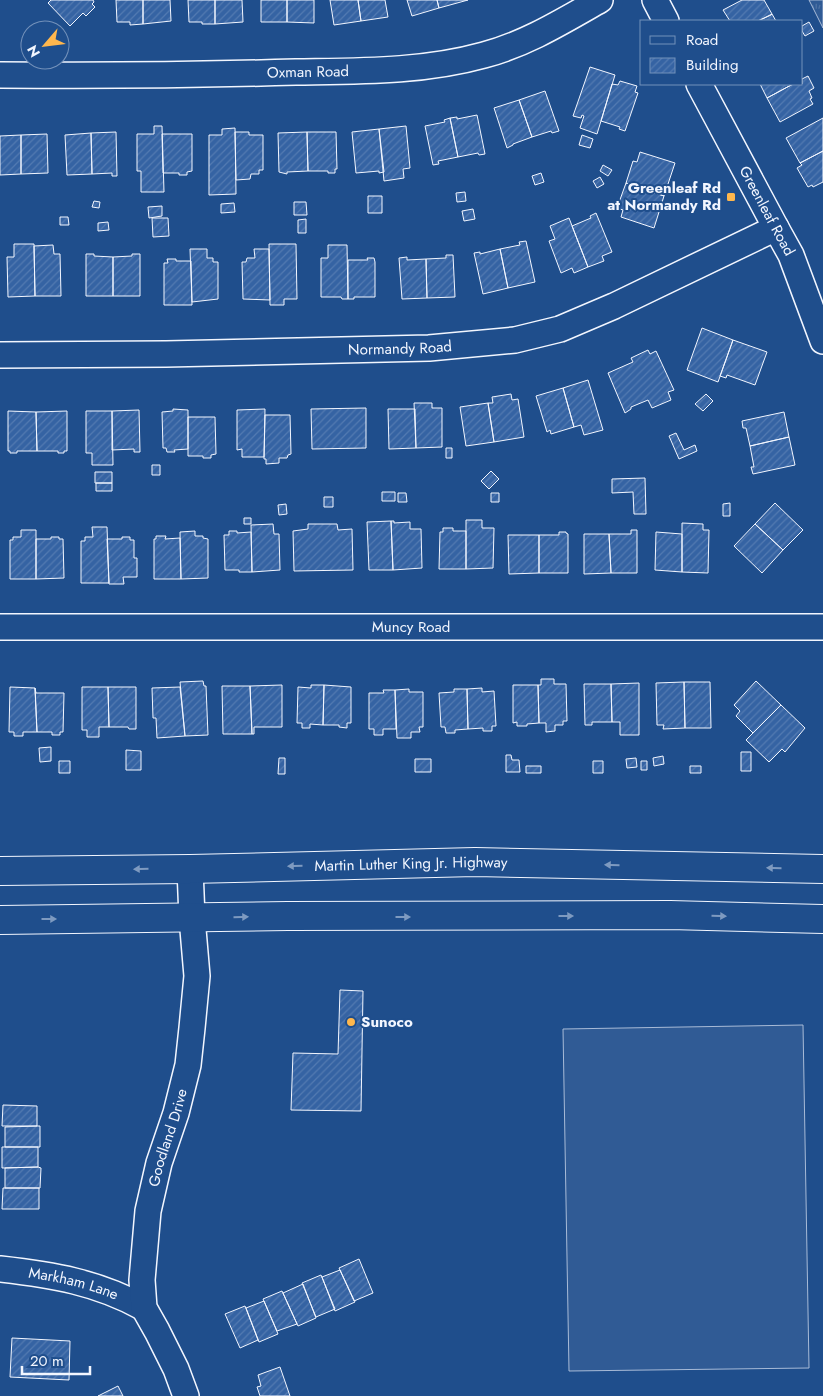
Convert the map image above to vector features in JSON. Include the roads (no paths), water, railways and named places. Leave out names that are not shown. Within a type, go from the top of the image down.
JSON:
[{"type":"main road","name":"Martin Luther King Jr. Highway","points":[[0,871],[190,869],[475,862],[823,869]]},
{"type":"main road","points":[[0,920],[288,916],[670,915],[823,920]]},
{"type":"street","name":"Oxman Road","points":[[0,74],[176,76],[370,71],[443,64],[485,55],[515,45],[542,33],[600,0]]},
{"type":"street","points":[[655,0],[665,20]]},
{"type":"street","name":"Greenleaf Road","points":[[700,85],[791,255],[823,341]]},
{"type":"street","name":"Normandy Road","points":[[0,354],[166,354],[429,348],[515,340],[560,329],[614,306],[776,228]]},
{"type":"street","name":"Muncy Road","points":[[0,627],[823,626]]},
{"type":"street","name":"Goodland Drive","points":[[186,1396],[158,1331],[144,1308],[142,1280],[148,1211],[159,1163],[176,1113],[188,1065],[197,976],[190,869]]},
{"type":"street","name":"Markham Lane","points":[[0,1269],[44,1274],[83,1282],[122,1296],[144,1308]]},
{"type":"place","name":"Greenleaf Rd at Normandy Rd","points":[[731,197]]},
{"type":"place","name":"Sunoco","points":[[351,1022]]}]
